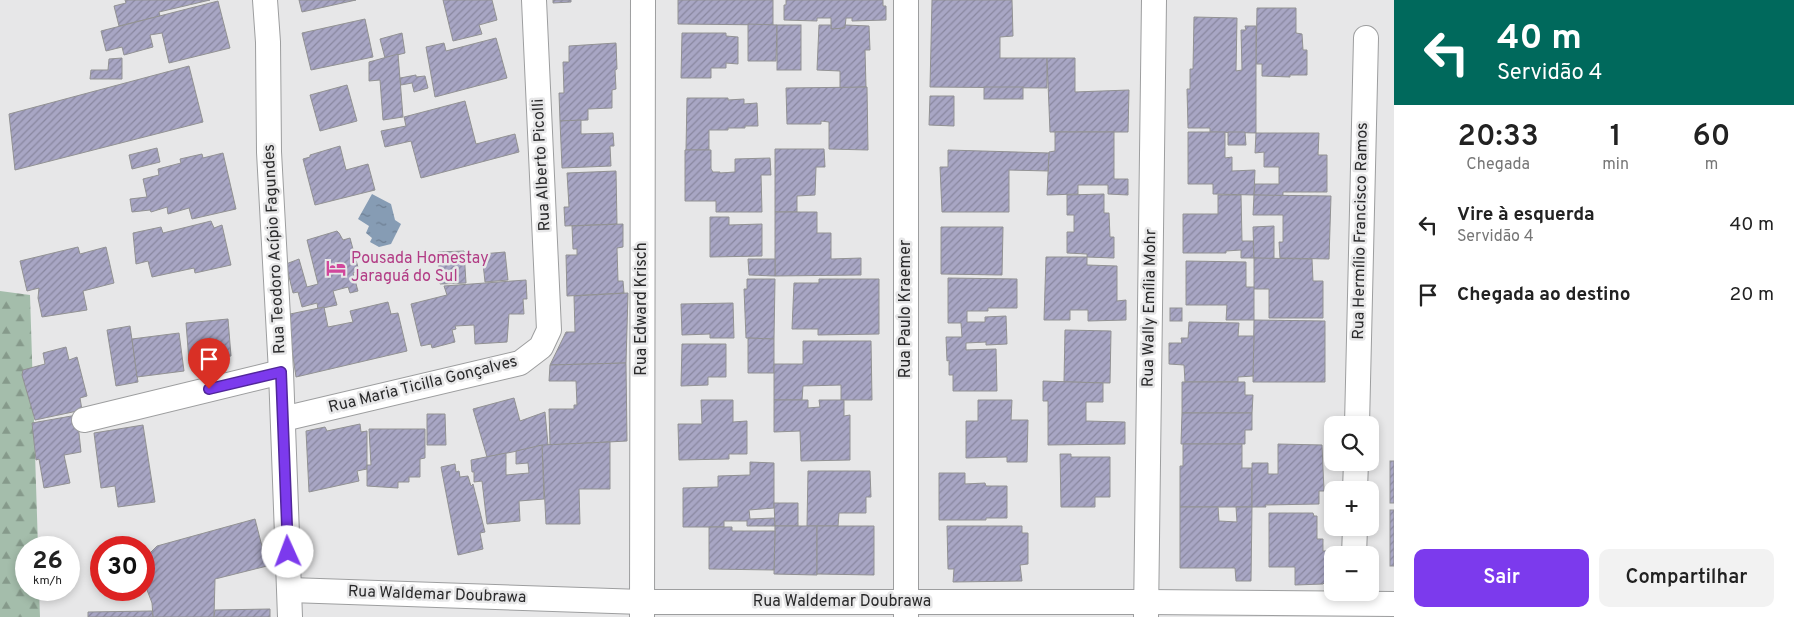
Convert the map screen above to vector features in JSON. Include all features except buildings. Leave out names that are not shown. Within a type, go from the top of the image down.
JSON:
[{"type":"street","name":"Rua Teodoro Acípio Fagundes","points":[[265,0],[268,42],[269,152],[281,372],[290,617]]},
{"type":"street","name":"Rua Alberto Picolli","points":[[534,0],[549,330]]},
{"type":"street","name":"Rua Edward Krisch","points":[[642,609],[643,0]]},
{"type":"street","name":"Rua Paulo Kraemer","points":[[906,0],[906,609]]},
{"type":"street","name":"Rua Wally Emília Mohr","points":[[1146,610],[1154,0]]},
{"type":"street","name":"Rua Hermílio Francisco Ramos","points":[[1357,416],[1366,38]]},
{"type":"street","name":"Rua Maria Ticilla Gonçalves","points":[[283,419],[520,363],[541,347],[549,330]]},
{"type":"street","points":[[84,420],[281,372]]},
{"type":"street","name":"Rua Waldemar Doubrawa","points":[[290,590],[642,609],[1146,610],[1394,604]]},
{"type":"green space","points":[[0,291],[30,295],[38,536],[15,536],[15,601],[39,601],[40,617],[0,617]]},
{"type":"water","points":[[372,194],[391,204],[395,220],[401,224],[391,244],[379,247],[370,242],[372,238],[366,233],[369,226],[358,219]]},
{"type":"place","name":"Pousada Homestay Jaraguá do Sul","points":[[336,268]]},
{"type":"route","points":[[209,389],[281,372],[288,552]]}]
